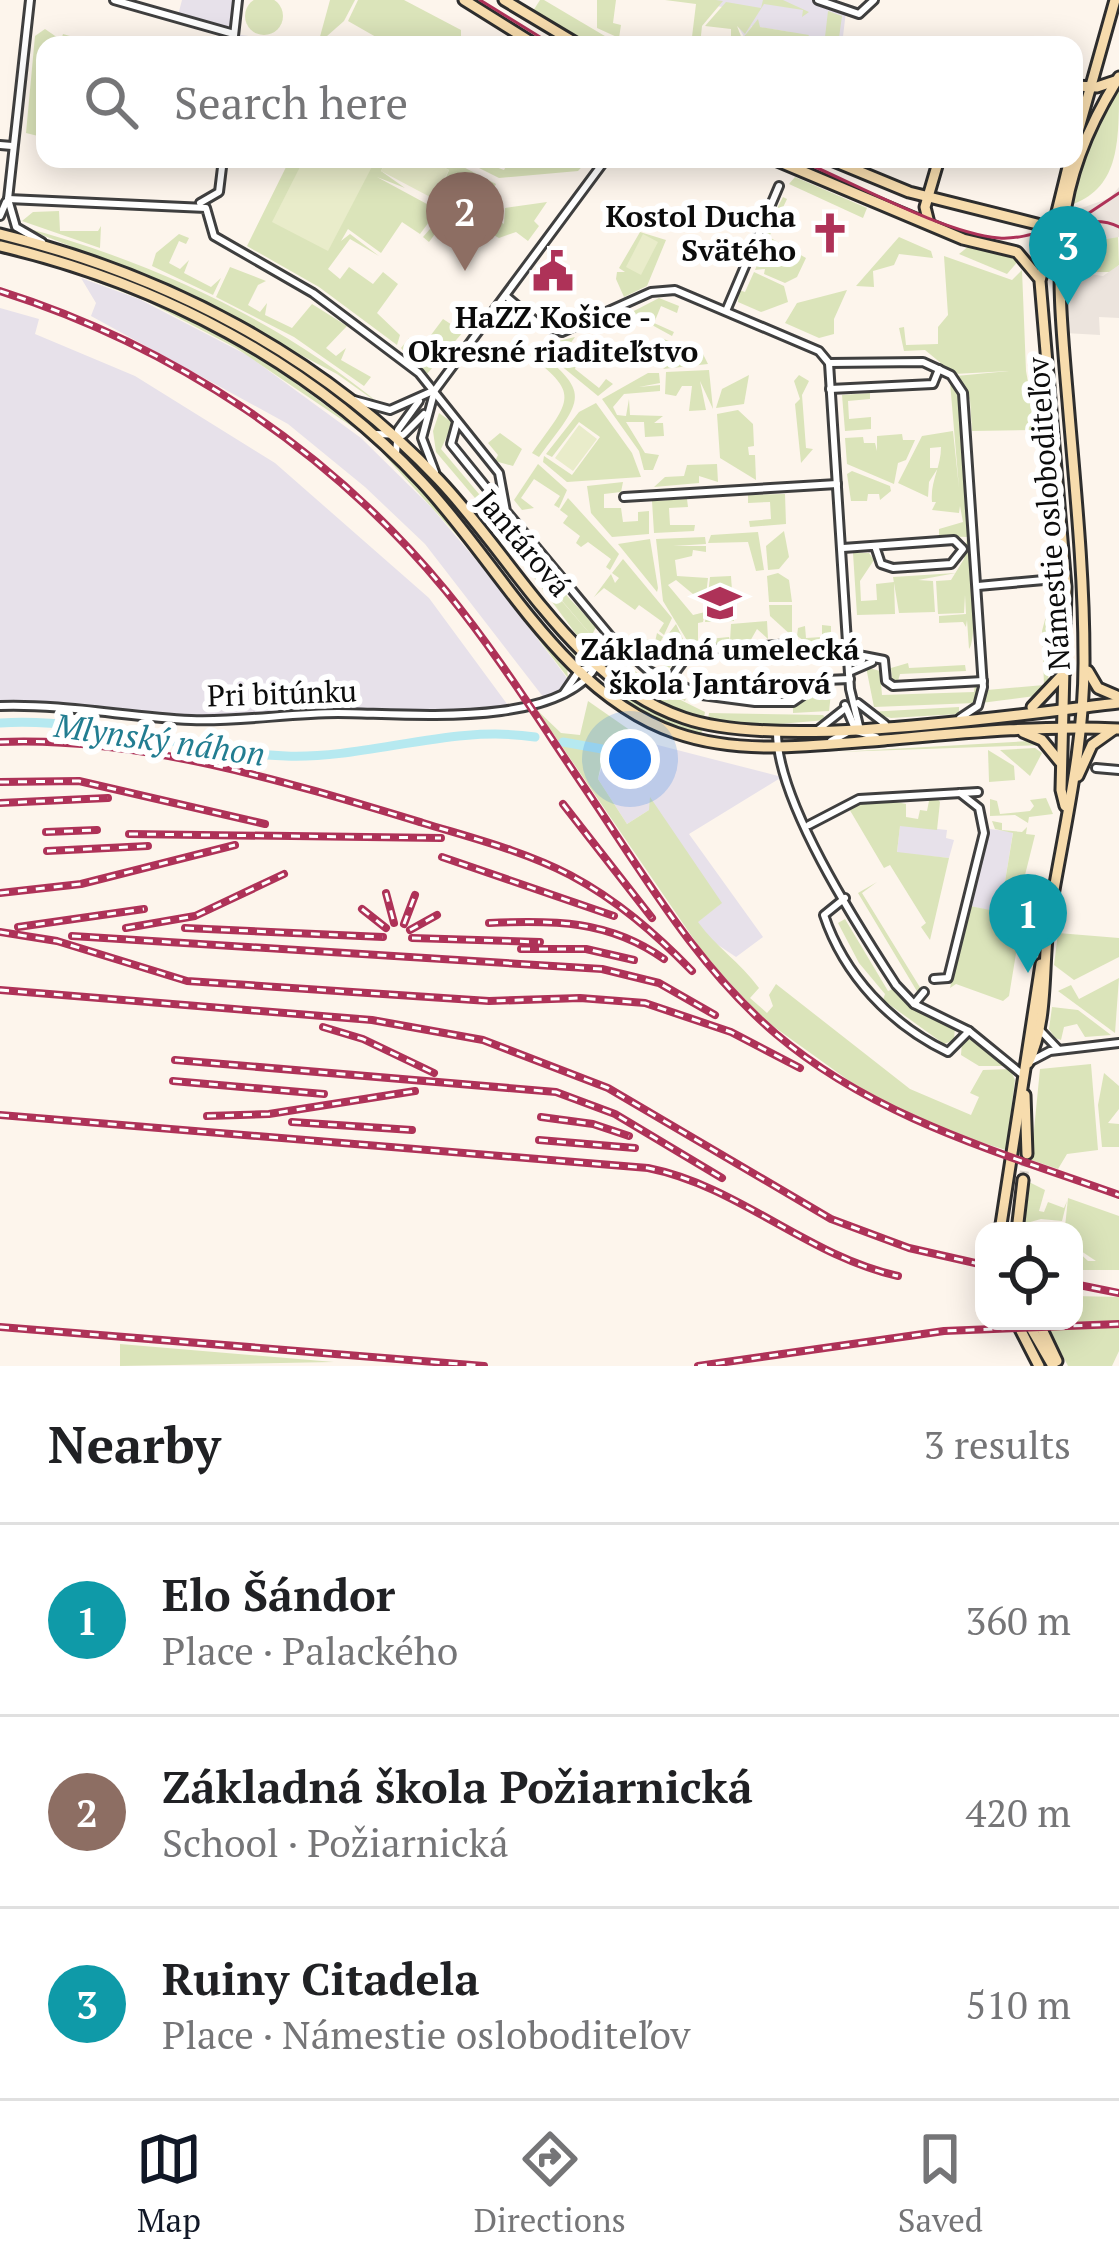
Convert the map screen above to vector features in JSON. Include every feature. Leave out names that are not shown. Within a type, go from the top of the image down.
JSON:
[{"type":"street","points":[[30,0],[8,199],[20,230],[55,249]]},
{"type":"street","points":[[114,0],[234,34],[238,0]]},
{"type":"street","points":[[464,0],[522,36]]},
{"type":"street","points":[[504,0],[564,36]]},
{"type":"street","points":[[818,0],[851,12],[867,11],[874,0]]},
{"type":"street","points":[[1083,113],[1115,0]]},
{"type":"street","points":[[1083,87],[1119,77]]},
{"type":"street","points":[[1083,142],[1119,77]]},
{"type":"street","points":[[0,145],[12,146]]},
{"type":"street","points":[[211,228],[222,168]]},
{"type":"street","points":[[437,477],[422,438],[435,390],[599,168]]},
{"type":"street","points":[[794,168],[930,225],[1020,254],[1032,265],[1040,288]]},
{"type":"street","points":[[851,168],[927,200],[1037,224],[1050,233],[1058,260]]},
{"type":"street","points":[[930,225],[927,200],[936,168]]},
{"type":"street","name":"Námestie osloboditeľov","points":[[1068,168],[1040,288],[1062,561],[1065,694],[1073,716]]},
{"type":"street","points":[[1058,260],[1076,168]]},
{"type":"street","points":[[725,311],[778,186]]},
{"type":"street","points":[[190,205],[219,191]]},
{"type":"street","points":[[8,199],[190,205],[208,210],[211,228],[314,293],[435,390],[499,473],[500,497],[611,638],[668,681],[728,700],[788,702],[825,680],[849,676],[884,660],[886,681],[892,686],[982,681]]},
{"type":"street","points":[[0,216],[8,199]]},
{"type":"street","points":[[899,212],[927,200]]},
{"type":"street","points":[[1037,224],[1056,212]]},
{"type":"street","points":[[2,239],[13,221]]},
{"type":"street","name":"Jantárová","points":[[2,239],[55,249],[139,278],[242,328],[353,399],[437,477],[597,665],[636,696],[686,719],[777,731],[856,728],[1051,708],[1073,716]]},
{"type":"street","name":"Jantárová","points":[[2,239],[14,249],[104,275],[201,319],[290,370],[396,455],[588,681],[626,710],[680,735],[777,747],[1012,729],[1073,716]]},
{"type":"street","name":"Námestie osloboditeľov","points":[[1058,260],[1056,293],[1082,549],[1084,664],[1073,716]]},
{"type":"street","points":[[506,295],[544,328],[562,332],[667,289],[819,351],[829,363],[856,728]]},
{"type":"street","points":[[829,363],[917,361],[957,383],[965,401],[982,681],[978,706],[959,718]]},
{"type":"street","points":[[830,389],[933,384],[939,369]]},
{"type":"street","points":[[353,399],[390,410],[435,390]]},
{"type":"street","points":[[396,455],[396,437],[422,399]]},
{"type":"street","points":[[367,430],[396,437],[412,429],[430,405]]},
{"type":"street","points":[[457,422],[452,446],[494,496],[500,497]]},
{"type":"street","points":[[624,497],[837,484]]},
{"type":"street","points":[[841,548],[954,540],[963,549],[951,564],[890,568],[881,564],[875,546]]},
{"type":"street","points":[[978,586],[1048,578],[1062,561]]},
{"type":"street","points":[[668,681],[691,652],[789,644]]},
{"type":"street","points":[[848,653],[876,661]]},
{"type":"street","points":[[1084,664],[1097,688],[1119,700]]},
{"type":"street","points":[[564,693],[579,671],[597,665]]},
{"type":"street","points":[[588,681],[597,665]]},
{"type":"street","points":[[1027,710],[1046,698],[1065,672]]},
{"type":"street","name":"Pri bitúnku","points":[[0,706],[86,707],[196,720],[335,713],[459,718],[564,693],[588,681]]},
{"type":"street","points":[[819,729],[838,719],[850,689]]},
{"type":"street","points":[[850,689],[864,712],[885,724]]},
{"type":"street","points":[[1028,1063],[1039,1024],[1043,959],[1065,806],[1062,741],[1073,716],[1119,700]]},
{"type":"street","points":[[845,705],[856,728]]},
{"type":"street","points":[[1073,716],[1094,727],[1117,729]]},
{"type":"street","points":[[1073,716],[1078,741],[1075,781]]},
{"type":"street","points":[[822,744],[856,728],[887,739]]},
{"type":"street","points":[[1012,729],[1042,740],[1061,763]]},
{"type":"street","points":[[1065,806],[1092,745],[1117,729]]},
{"type":"street","points":[[777,731],[785,786],[896,985],[914,1004],[969,1031],[1026,1077]]},
{"type":"street","points":[[1096,768],[1119,770]]},
{"type":"street","points":[[807,826],[847,804],[978,792]]},
{"type":"street","points":[[936,977],[948,978],[984,833],[979,808],[959,793]]},
{"type":"street","points":[[845,898],[824,916],[838,952],[860,982],[910,1030],[948,1052],[969,1031]]},
{"type":"street","points":[[1005,1222],[1036,976],[1043,959]]},
{"type":"street","points":[[914,1004],[924,992]]},
{"type":"street","points":[[1039,1024],[1058,1049]]},
{"type":"street","points":[[1028,1063],[1058,1049],[1119,1043]]},
{"type":"street","points":[[1024,1092],[1029,1106],[1027,1154]]},
{"type":"street","points":[[1018,1222],[1024,1180]]},
{"type":"street","points":[[1021,1330],[1039,1366]]},
{"type":"street","points":[[1033,1330],[1056,1366]]},
{"type":"street","points":[[1042,1330],[1056,1366]]},
{"type":"shaded area","points":[[182,0],[238,0],[234,34],[249,36],[233,36],[177,19]]},
{"type":"shaded area","points":[[682,0],[818,0],[846,11],[843,36],[790,36],[790,32],[752,26],[743,36],[728,8]]},
{"type":"shaded area","points":[[1119,187],[1119,237],[1071,245],[1076,272],[1103,276],[1119,265],[1119,318],[1099,317],[1100,335],[1065,333],[1064,257],[1073,211],[1110,198]]},
{"type":"shaded area","points":[[81,278],[139,299],[247,355],[361,438],[431,507],[494,581],[570,682],[564,693],[544,698],[425,544],[365,487],[288,424],[91,316],[96,303]]},
{"type":"shaded area","points":[[0,308],[39,319],[35,334],[135,376],[275,463],[429,598],[510,708],[459,718],[335,713],[196,720],[86,707],[0,706]]},
{"type":"shaded area","points":[[650,743],[782,777],[689,834],[763,937],[736,957],[712,941],[697,922],[719,905],[649,810],[627,824],[598,779],[603,763]]},
{"type":"shaded area","points":[[900,825],[947,830],[946,838],[954,840],[949,858],[897,853]]},
{"type":"shaded area","points":[[990,829],[1013,832],[1000,913],[970,906]]},
{"type":"green space","points":[[257,-1],[271,-1],[281,9],[281,23],[271,33],[257,33],[247,23],[247,9]]},
{"type":"green space","points":[[330,0],[355,0],[344,21],[327,36],[320,36]]},
{"type":"green space","points":[[358,0],[404,0],[461,30],[461,36],[374,36],[348,21]]},
{"type":"green space","points":[[544,0],[605,36],[574,36],[533,11]]},
{"type":"green space","points":[[597,0],[616,0],[613,23],[621,25],[619,36],[597,28]]},
{"type":"green space","points":[[665,0],[723,1],[702,26],[701,36],[692,36],[696,4]]},
{"type":"green space","points":[[763,0],[783,0],[809,12],[802,17],[803,10],[764,4],[745,34],[737,26],[741,36],[731,36],[731,29],[705,26],[726,2],[761,8]]},
{"type":"green space","points":[[828,11],[842,16],[839,36],[825,36]]},
{"type":"green space","points":[[758,19],[760,27],[809,35],[744,36]]},
{"type":"green space","points":[[45,29],[55,36],[36,36],[36,136],[26,133],[35,36]]},
{"type":"green space","points":[[1119,84],[1113,162],[1097,188],[1068,206],[1079,168],[1083,168],[1092,123]]},
{"type":"green space","points":[[286,168],[382,168],[405,188],[377,177],[438,210],[420,234],[402,222],[381,253],[348,229],[341,241],[350,234],[379,256],[350,239],[328,269],[340,279],[349,267],[373,284],[383,272],[398,284],[377,313],[400,335],[397,345],[319,287],[247,246]]},
{"type":"green space","points":[[299,168],[371,168],[328,251],[272,222]]},
{"type":"green space","points":[[382,168],[449,170],[434,199]]},
{"type":"green space","points":[[445,168],[465,168],[496,184],[483,208],[504,224],[505,208],[547,202],[528,241],[516,232],[499,238],[435,203],[449,170]]},
{"type":"green space","points":[[479,168],[581,168],[578,171],[499,178]]},
{"type":"green space","points":[[795,177],[867,208],[863,218],[789,184]]},
{"type":"green space","points":[[783,197],[787,199],[769,237],[806,258],[797,277],[785,283],[764,274],[765,269],[755,270],[768,238],[763,235]]},
{"type":"green space","points":[[59,211],[60,231],[98,231],[101,226],[100,248],[22,221],[33,212]]},
{"type":"green space","points":[[444,213],[487,235],[475,252],[452,236],[457,227],[446,219],[429,242],[423,237]]},
{"type":"green space","points":[[22,227],[118,257],[213,297],[302,347],[382,406],[337,374],[161,282]]},
{"type":"green space","points":[[640,232],[666,240],[647,286],[624,297],[617,272],[625,272],[619,268]]},
{"type":"green space","points":[[179,234],[189,238],[186,244],[179,241],[169,263],[180,269],[189,260],[184,273],[211,287],[221,278],[213,295],[152,266],[156,253]]},
{"type":"green space","points":[[643,234],[658,242],[641,275],[626,267]]},
{"type":"green space","points":[[1118,236],[1119,265],[1111,272],[1075,272],[1071,244],[1094,240],[1098,244],[1098,239]]},
{"type":"green space","points":[[899,237],[931,251],[933,258],[899,254],[894,265],[873,271],[874,287],[856,286]]},
{"type":"green space","points":[[969,246],[1019,260],[1007,274],[959,254]]},
{"type":"green space","points":[[944,256],[1012,280],[1022,270],[1026,371],[1041,453],[1036,430],[972,431],[970,400],[956,376],[1009,371],[954,374],[925,350],[904,351],[899,328],[904,327],[906,345],[938,344],[938,327],[948,315]]},
{"type":"green space","points":[[230,267],[266,281],[258,285],[248,305],[260,312],[267,303],[265,315],[292,328],[312,304],[347,326],[326,348],[336,356],[346,348],[341,360],[371,377],[364,386],[294,337],[216,297]]},
{"type":"green space","points":[[754,272],[784,286],[788,302],[761,312],[738,302],[739,290],[745,292]]},
{"type":"green space","points":[[83,277],[115,283],[189,315],[266,362],[360,432],[236,348],[146,301]]},
{"type":"green space","points":[[847,290],[834,319],[834,334],[819,338],[785,323],[797,303]]},
{"type":"green space","points":[[659,298],[679,306],[677,313],[661,306],[654,323],[674,332],[672,336],[630,313]]},
{"type":"green space","points":[[443,319],[463,332],[426,375],[401,348],[409,338],[422,347]]},
{"type":"green space","points":[[575,337],[560,358],[570,366],[578,357],[575,369],[599,388],[606,379],[613,384],[598,396],[537,346]]},
{"type":"green space","points":[[661,338],[703,354],[708,364],[663,369],[673,361],[663,357],[672,347]]},
{"type":"green space","points":[[530,345],[565,375],[575,397],[565,422],[539,457],[532,453],[556,420],[564,398],[555,378],[525,352]]},
{"type":"green space","points":[[709,370],[713,409],[700,381],[706,410],[689,411],[692,386],[682,386],[676,396],[665,394],[666,372]]},
{"type":"green space","points":[[648,373],[659,373],[660,383],[639,387],[660,385],[660,391],[624,394],[613,407],[617,415],[626,416],[629,399],[630,415],[663,416],[654,423],[663,423],[664,436],[645,437],[644,422],[626,422],[645,453],[659,455],[653,470],[644,470],[639,451],[602,399]]},
{"type":"green space","points":[[749,375],[744,404],[716,408],[722,389]]},
{"type":"green space","points":[[799,375],[809,381],[802,395],[806,448],[813,449],[801,463],[795,404],[800,399],[794,381]]},
{"type":"green space","points":[[950,382],[959,398],[970,531],[974,609],[969,649],[967,620],[966,627],[963,622],[939,623],[939,616],[966,614],[965,595],[964,613],[938,614],[936,581],[951,580],[964,559],[967,537],[939,536],[939,529],[963,522],[960,506],[959,513],[932,510],[937,469],[929,482],[928,497],[898,483],[922,436],[953,431],[959,488]],"holes":[[[941,447],[938,468],[930,468],[930,448]]]},
{"type":"green space","points":[[870,393],[870,399],[848,401],[849,419],[871,417],[871,429],[845,431],[842,395]]},
{"type":"green space","points":[[596,403],[632,453],[641,477],[567,482],[543,462],[544,456],[572,475],[600,437],[579,422],[552,457],[546,454],[579,412]]},
{"type":"green space","points":[[738,410],[753,424],[754,446],[748,447],[749,455],[755,455],[756,480],[720,458],[717,414]]},
{"type":"green space","points":[[439,413],[453,423],[441,449],[479,494],[486,493],[502,511],[499,518],[549,568],[545,572],[596,627],[593,633],[644,679],[653,678],[688,694],[685,701],[637,676],[591,635],[436,452],[433,431]]},
{"type":"green space","points":[[579,425],[597,439],[573,471],[555,458]]},
{"type":"green space","points":[[500,433],[522,449],[513,466],[495,461],[498,455],[488,443]]},
{"type":"green space","points":[[902,434],[903,440],[915,440],[906,460],[898,463],[894,484],[847,464],[845,438],[863,437],[864,443],[875,443],[877,451],[877,436]]},
{"type":"green space","points":[[367,436],[496,577],[567,667],[568,678],[471,551]]},
{"type":"green space","points":[[538,464],[567,490],[559,508],[554,505],[560,496],[534,479],[521,498],[534,508],[522,510],[514,500]]},
{"type":"green space","points":[[717,464],[718,482],[699,476],[699,483],[654,487],[665,477],[684,476],[687,465]]},
{"type":"green space","points":[[852,471],[890,486],[891,491],[880,500],[879,494],[868,494],[867,501],[851,501],[847,474]]},
{"type":"green space","points":[[623,482],[621,492],[604,494],[604,508],[621,508],[623,522],[638,521],[638,512],[649,511],[649,534],[612,537],[591,513],[587,486]]},
{"type":"green space","points":[[440,488],[578,651],[582,665]]},
{"type":"green space","points":[[785,494],[786,524],[750,527],[749,521],[771,519],[770,502],[748,503],[748,495]]},
{"type":"green space","points":[[568,498],[619,554],[610,570],[606,567],[611,559],[588,542],[581,547],[576,543],[580,536],[563,523],[568,516],[560,510]]},
{"type":"green space","points":[[687,499],[688,507],[669,508],[670,525],[695,525],[694,531],[654,533],[652,501]]},
{"type":"green space","points":[[482,508],[622,671],[618,675],[576,634]]},
{"type":"green space","points":[[784,531],[789,557],[779,569],[768,570],[766,546]]},
{"type":"green space","points":[[758,532],[764,570],[756,571],[748,542],[708,543],[711,535]]},
{"type":"green space","points":[[705,537],[706,544],[673,546],[706,546],[706,552],[693,550],[692,556],[675,560],[677,576],[708,578],[705,604],[676,580],[668,585],[693,615],[705,612],[703,622],[698,623],[698,640],[729,637],[730,641],[731,624],[767,621],[768,639],[757,629],[749,643],[691,647],[663,601],[656,539]]},
{"type":"green space","points":[[650,539],[658,588],[657,592],[618,544]]},
{"type":"green space","points":[[853,553],[869,553],[874,560],[860,581],[861,601],[877,600],[876,584],[894,582],[895,614],[857,615]]},
{"type":"green space","points":[[623,559],[672,618],[664,635],[659,631],[664,623],[639,605],[635,610],[604,588],[594,597],[611,574],[615,583],[619,578],[612,573]]},
{"type":"green space","points":[[778,573],[789,580],[792,602],[769,602],[767,576]]},
{"type":"green space","points":[[956,573],[918,580],[933,581],[935,612],[899,613],[893,577]]},
{"type":"green space","points":[[731,576],[734,621],[705,622],[710,577]]},
{"type":"green space","points":[[1051,597],[1048,686],[1035,696],[981,703],[987,690],[1044,685],[1042,631]]},
{"type":"green space","points":[[769,605],[792,605],[792,636],[770,616]]},
{"type":"green space","points":[[676,624],[688,650],[680,655],[663,644],[659,651],[674,663],[668,669],[638,644],[642,637],[655,642],[657,633],[663,637],[656,650]]},
{"type":"green space","points":[[822,625],[831,626],[831,659],[797,636],[798,628],[805,626],[806,638],[822,637]]},
{"type":"green space","points":[[908,663],[909,668],[965,665],[966,671],[900,674],[898,681],[892,681],[891,668]]},
{"type":"green space","points":[[866,667],[880,671],[882,695],[974,692],[975,684],[980,691],[975,703],[874,707]]},
{"type":"green space","points":[[626,673],[705,712],[704,718],[655,700],[621,678]]},
{"type":"green space","points":[[832,685],[829,711],[793,713],[793,706]]},
{"type":"green space","points":[[614,687],[663,716],[702,730],[701,735],[659,721],[610,692]]},
{"type":"green space","points":[[588,701],[634,733],[625,751],[602,760],[598,779],[627,824],[649,810],[650,797],[722,903],[698,922],[759,988],[750,998],[767,1013],[773,1006],[769,995],[776,984],[910,1089],[971,1115],[979,1097],[970,1093],[983,1070],[1010,1069],[1015,1080],[1006,1150],[950,1133],[869,1095],[763,1019],[706,957],[537,710],[561,733],[580,735]]},
{"type":"green space","points":[[959,707],[959,714],[891,718],[868,712]]},
{"type":"green space","points":[[709,713],[823,715],[827,720],[767,725],[708,719]]},
{"type":"green space","points":[[1029,741],[1043,745],[838,752]]},
{"type":"green space","points":[[1035,748],[1042,753],[1030,776],[1000,750]]},
{"type":"green space","points":[[988,750],[1014,766],[1015,780],[989,782]]},
{"type":"green space","points":[[935,796],[940,802],[937,830],[900,826],[897,852],[949,858],[930,940],[921,927],[926,923],[890,865],[884,868],[848,807],[881,799],[906,804],[906,817],[918,819],[920,810],[927,811],[929,801],[907,798]]},
{"type":"green space","points":[[1046,798],[1053,814],[1029,817],[1028,823],[1015,815],[990,816],[990,799],[997,801],[1000,814],[1030,811],[1034,806],[1030,800]]},
{"type":"green space","points":[[992,821],[1002,823],[1002,830],[1022,832],[1027,827],[1026,834],[1035,835],[1024,879],[1028,881],[1009,996],[1003,1001],[956,984],[950,988],[970,906],[1000,912],[1013,833],[995,829]]},
{"type":"green space","points":[[877,882],[862,893],[921,989],[918,993],[858,893]]},
{"type":"green space","points":[[845,919],[888,991],[893,989],[911,1009],[955,1027],[954,1040],[944,1044],[883,1000],[885,994],[859,963],[838,923]]},
{"type":"green space","points":[[1058,933],[1119,938],[1119,957],[1074,980],[1054,965]]},
{"type":"green space","points":[[1119,978],[1115,1033],[1058,991],[1071,985],[1079,999]]},
{"type":"green space","points":[[1052,1007],[1078,1010],[1111,1035],[1085,1037],[1077,1024],[1064,1027],[1061,1040],[1055,1038],[1049,1029]]},
{"type":"green space","points":[[971,1039],[1008,1066],[979,1066],[961,1055],[962,1042]]},
{"type":"green space","points":[[1091,1064],[1098,1150],[1067,1154],[1058,1169],[1031,1160],[1040,1069]]},
{"type":"green space","points":[[1104,1073],[1119,1086],[1119,1109],[1108,1123],[1119,1124],[1119,1147],[1102,1147],[1098,1105]]},
{"type":"green space","points":[[1027,1181],[1045,1190],[1039,1211],[1044,1212],[1048,1202],[1064,1208],[1067,1201],[1062,1221],[1023,1222]]},
{"type":"green space","points":[[1068,1198],[1119,1216],[1119,1270],[1083,1270],[1083,1256],[1096,1261],[1083,1252],[1083,1222],[1066,1222]]},
{"type":"green space","points":[[1083,1296],[1119,1297],[1119,1323],[1083,1323]]},
{"type":"green space","points":[[1119,1327],[1119,1351],[1112,1366],[1068,1366],[1050,1330]]},
{"type":"green space","points":[[120,1344],[334,1362],[120,1366]]},
{"type":"waterway","name":"Mlynský náhon","points":[[0,723],[72,725],[286,756],[472,735],[535,737]]},
{"type":"waterway","name":"Mlynský náhon","points":[[563,742],[602,749]]},
{"type":"tunnel","points":[[1023,1180],[1027,1154]]},
{"type":"tram line","points":[[480,0],[538,36]]},
{"type":"tram line","points":[[817,168],[925,217],[976,234],[1014,238],[1092,222],[1119,227]]},
{"type":"tram line","points":[[1080,219],[1119,193]]},
{"type":"railway","points":[[0,291],[127,341],[187,373],[245,409],[352,492],[401,540],[464,614],[671,915],[720,978],[776,1034],[854,1089],[896,1111],[1119,1195]]},
{"type":"railway","points":[[0,742],[106,746],[214,765],[498,846],[552,866],[604,895],[692,971]]},
{"type":"railway","points":[[0,782],[79,781],[265,824]]},
{"type":"railway","points":[[0,803],[108,798]]},
{"type":"railway","points":[[563,804],[652,918]]},
{"type":"railway","points":[[46,832],[97,830]]},
{"type":"railway","points":[[129,834],[441,838]]},
{"type":"railway","points":[[0,893],[81,884],[235,845]]},
{"type":"railway","points":[[47,851],[148,846]]},
{"type":"railway","points":[[442,857],[614,916]]},
{"type":"railway","points":[[126,928],[195,916],[284,874]]},
{"type":"railway","points":[[386,893],[394,923]]},
{"type":"railway","points":[[404,924],[415,895]]},
{"type":"railway","points":[[18,927],[144,909]]},
{"type":"railway","points":[[362,909],[386,928]]},
{"type":"railway","points":[[410,930],[437,915]]},
{"type":"railway","points":[[489,923],[580,925],[623,936],[664,959]]},
{"type":"railway","points":[[185,928],[383,937]]},
{"type":"railway","points":[[0,932],[57,941],[187,981],[489,1001],[580,998],[645,1003],[731,1032],[800,1068]]},
{"type":"railway","points":[[72,936],[602,969],[659,983],[715,1015]]},
{"type":"railway","points":[[412,938],[540,942]]},
{"type":"railway","points":[[521,949],[586,949],[634,960]]},
{"type":"railway","points":[[0,990],[372,1020],[483,1040],[608,1088],[831,1219],[909,1248],[975,1263]]},
{"type":"railway","points":[[323,1027],[363,1039],[434,1073]]},
{"type":"railway","points":[[175,1060],[556,1092],[615,1114],[722,1178]]},
{"type":"railway","points":[[173,1081],[324,1094]]},
{"type":"railway","points":[[207,1116],[269,1114],[415,1091]]},
{"type":"railway","points":[[0,1115],[648,1168],[713,1190],[833,1253],[898,1276]]},
{"type":"railway","points":[[541,1117],[593,1124],[629,1136]]},
{"type":"railway","points":[[292,1122],[412,1130]]},
{"type":"railway","points":[[539,1140],[635,1148]]},
{"type":"railway","points":[[1083,1286],[1119,1293]]},
{"type":"railway","points":[[698,1366],[944,1331],[1119,1324]]},
{"type":"railway","points":[[0,1327],[484,1366]]},
{"type":"place","name":"Kostol Ducha Svätého","points":[[830,233]]},
{"type":"place","name":"Základná škola Požiarnická","points":[[465,271]]},
{"type":"place","name":"HaZZ Košice - Okresné riaditeľstvo","points":[[553,271]]},
{"type":"place","name":"Ruiny Citadela","points":[[1068,305]]},
{"type":"place","name":"Základná umelecká škola Jantárová","points":[[720,603]]},
{"type":"place","name":"Elo Šándor","points":[[1028,973]]}]
